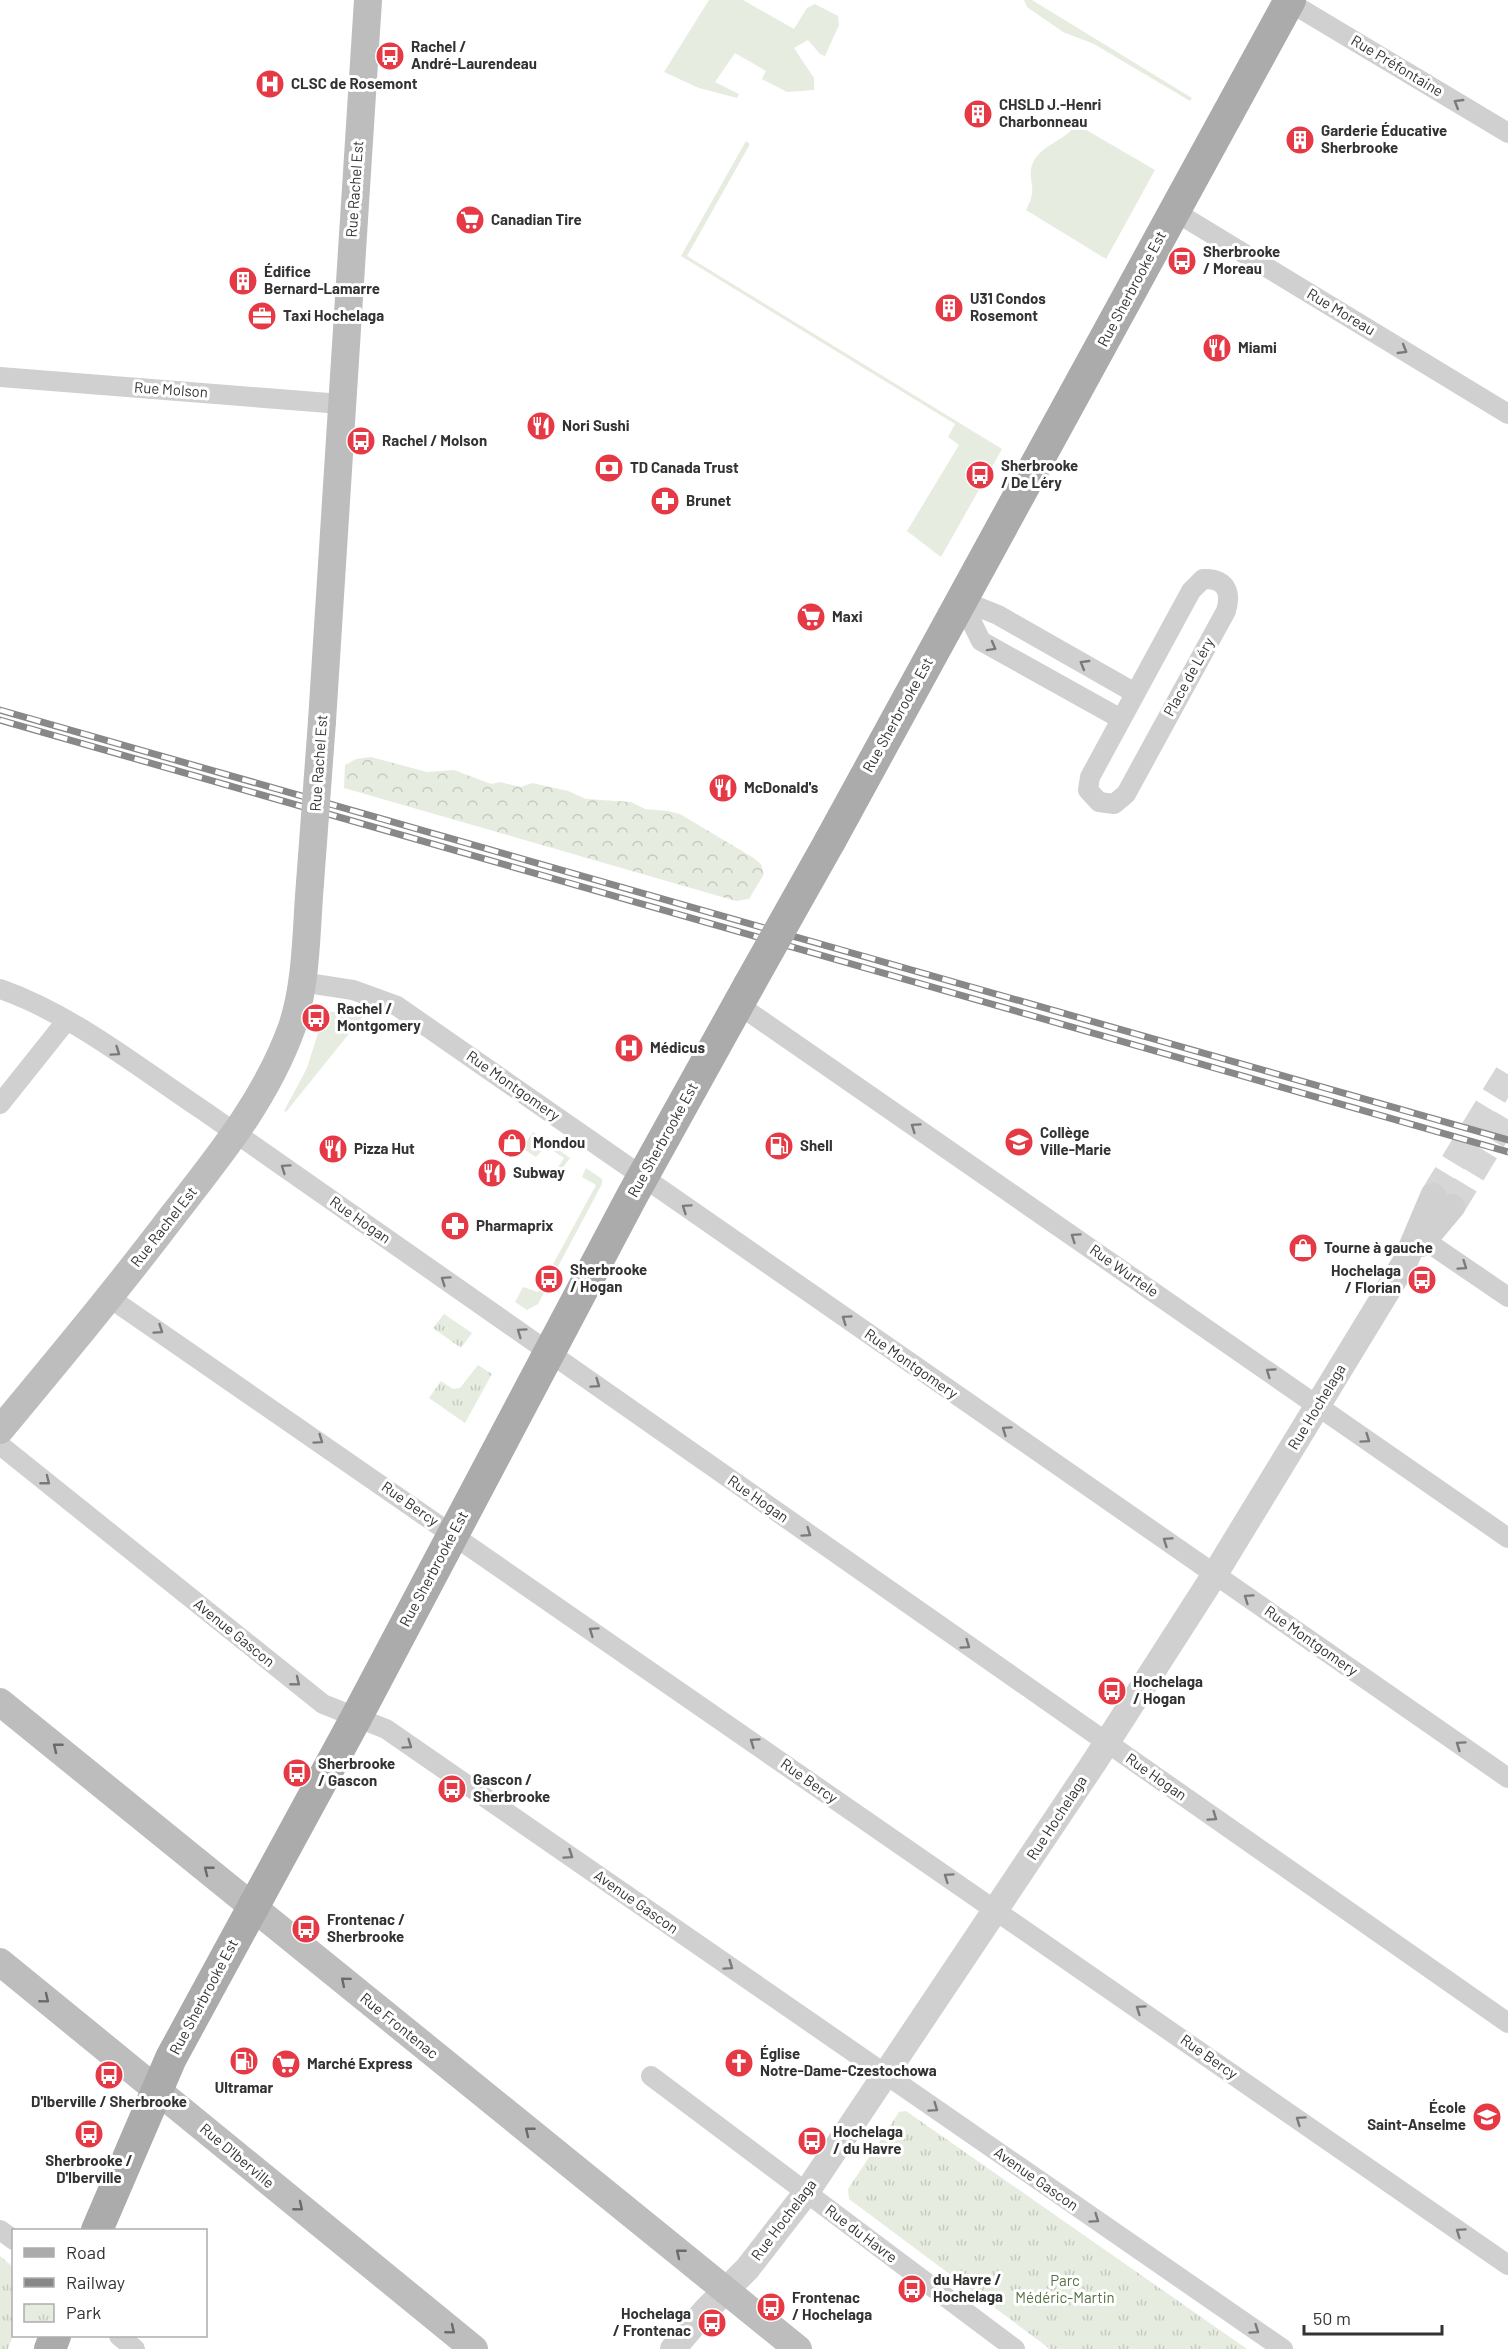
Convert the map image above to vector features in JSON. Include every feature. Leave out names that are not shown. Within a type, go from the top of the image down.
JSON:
[{"type":"main road","name":"Rue Rachel Est","points":[[0,1430],[110,1298],[236,1134],[259,1099],[278,1062],[292,1024],[302,982],[310,883],[368,0]]},
{"type":"main road","name":"Rue Sherbrooke Est","points":[[97,2229],[157,2090],[356,1718],[548,1351],[642,1176],[830,842],[1289,1]]},
{"type":"main road","name":"Rue Frontenac","points":[[0,1702],[798,2349]]},
{"type":"main road","name":"Rue D'Iberville","points":[[0,1962],[474,2349]]},
{"type":"street","name":"Rue Préfontaine","points":[[1289,1],[1508,133]]},
{"type":"street","name":"Rue Moreau","points":[[1174,211],[1508,414]]},
{"type":"street","name":"Rue Molson","points":[[0,377],[341,404]]},
{"type":"street","name":"Place de Léry","points":[[1203,579],[1211,579],[1226,586],[1229,593],[1226,611],[1157,738],[1121,801],[1107,805],[1092,797],[1088,783],[1135,693],[1196,584],[1203,579]]},
{"type":"street","points":[[961,600],[998,615],[1135,693]]},
{"type":"street","points":[[961,600],[981,641],[1121,719]]},
{"type":"street","name":"Rue Montgomery","points":[[302,982],[353,990],[398,1006],[1508,1778]]},
{"type":"street","name":"Rue Hogan","points":[[0,989],[27,999],[67,1020],[236,1134],[1508,2023]]},
{"type":"street","name":"Rue Wurtele","points":[[744,995],[1318,1406],[1508,1538]]},
{"type":"street","points":[[0,1104],[67,1020]]},
{"type":"street","name":"Rue Hochelaga","points":[[673,2349],[747,2269],[806,2193],[997,1910],[1215,1574],[1443,1201]]},
{"type":"street","points":[[1420,1238],[1508,1297]]},
{"type":"street","name":"Rue Bercy","points":[[110,1298],[453,1533],[1508,2265]]},
{"type":"street","name":"Avenue Gascon","points":[[0,1445],[323,1704],[386,1730],[1283,2349]]},
{"type":"street","name":"Rue du Havre","points":[[651,2076],[1015,2349]]},
{"type":"street","points":[[120,2337],[135,2349]]},
{"type":"green space","points":[[709,0],[743,0],[794,29],[807,8],[815,4],[838,16],[839,25],[825,56],[820,54],[808,40],[794,48],[814,78],[814,90],[787,92],[762,79],[766,71],[735,53],[715,82],[739,94],[737,98],[699,88],[664,72]]},
{"type":"green space","points":[[1024,0],[1032,0],[1192,98],[1190,101],[1094,44],[1063,32],[1027,7]]},
{"type":"green space","points":[[1076,124],[1155,170],[1106,259],[1026,210],[1032,196],[1031,171],[1036,158],[1066,135]]},
{"type":"green space","points":[[746,141],[750,144],[687,256],[1002,449],[941,557],[907,531],[959,445],[948,437],[955,424],[681,256]]},
{"type":"green space","points":[[371,757],[427,772],[454,770],[491,784],[500,782],[521,787],[532,783],[568,791],[586,799],[631,802],[645,809],[680,814],[752,857],[761,864],[764,874],[749,899],[736,901],[344,788],[345,765],[356,759]]},
{"type":"green space","points":[[325,1011],[364,1015],[286,1112],[284,1111],[307,1068]]},
{"type":"green space","points":[[533,1132],[570,1158],[560,1171],[557,1169],[564,1158],[546,1146],[536,1157],[522,1148]]},
{"type":"green space","points":[[586,1168],[602,1179],[602,1184],[538,1304],[527,1310],[515,1302],[523,1287],[538,1292],[596,1185],[582,1177]]},
{"type":"green space","points":[[444,1314],[472,1333],[461,1348],[433,1328]]},
{"type":"green space","points":[[478,1365],[492,1374],[465,1423],[429,1398],[441,1381],[453,1389],[460,1388]]},
{"type":"green space","name":"Parc Médéric-Martin","points":[[906,2111],[1247,2349],[1050,2349],[849,2199],[848,2189],[899,2112]]},
{"type":"green space","points":[[0,2256],[12,2266],[12,2337],[8,2349],[0,2349]]},
{"type":"tunnel","points":[[1433,1196],[1508,1073]]},
{"type":"tunnel","points":[[1452,1207],[1508,1115]]},
{"type":"railway","points":[[0,710],[1508,1140]]},
{"type":"railway","points":[[0,720],[1508,1152]]},
{"type":"place","name":"Rachel / André-Laurendeau","points":[[390,56]]},
{"type":"place","name":"CLSC de Rosemont","points":[[270,84]]},
{"type":"place","name":"CHSLD J.-Henri Charbonneau","points":[[978,114]]},
{"type":"place","name":"Garderie Éducative Sherbrooke","points":[[1300,140]]},
{"type":"place","name":"Canadian Tire","points":[[470,220]]},
{"type":"place","name":"Sherbrooke / Moreau","points":[[1182,261]]},
{"type":"place","name":"Édifice Bernard-Lamarre","points":[[243,281]]},
{"type":"place","name":"U31 Condos Rosemont","points":[[949,308]]},
{"type":"place","name":"Taxi Hochelaga","points":[[262,316]]},
{"type":"place","name":"Miami","points":[[1217,348]]},
{"type":"place","name":"Nori Sushi","points":[[541,426]]},
{"type":"place","name":"Rachel / Molson","points":[[361,441]]},
{"type":"place","name":"TD Canada Trust","points":[[609,468]]},
{"type":"place","name":"Sherbrooke / De Léry","points":[[980,475]]},
{"type":"place","name":"Brunet","points":[[665,501]]},
{"type":"place","name":"Maxi","points":[[811,617]]},
{"type":"place","name":"McDonald's","points":[[723,788]]},
{"type":"place","name":"Rachel / Montgomery","points":[[316,1018]]},
{"type":"place","name":"Médicus","points":[[629,1048]]},
{"type":"place","name":"Collège Ville-Marie","points":[[1019,1142]]},
{"type":"place","name":"Mondou","points":[[512,1143]]},
{"type":"place","name":"Shell","points":[[779,1146]]},
{"type":"place","name":"Pizza Hut","points":[[333,1149]]},
{"type":"place","name":"Subway","points":[[492,1173]]},
{"type":"place","name":"Pharmaprix","points":[[455,1226]]},
{"type":"place","name":"Tourne à gauche","points":[[1303,1248]]},
{"type":"place","name":"Sherbrooke / Hogan","points":[[549,1279]]},
{"type":"place","name":"Hochelaga / Florian","points":[[1422,1280]]},
{"type":"place","name":"Hochelaga / Hogan","points":[[1112,1691]]},
{"type":"place","name":"Sherbrooke / Gascon","points":[[297,1773]]},
{"type":"place","name":"Gascon / Sherbrooke","points":[[452,1789]]},
{"type":"place","name":"Frontenac / Sherbrooke","points":[[306,1929]]},
{"type":"place","name":"Ultramar","points":[[244,2061]]},
{"type":"place","name":"Église Notre-Dame-Czestochowa","points":[[739,2063]]},
{"type":"place","name":"Marché Express","points":[[286,2064]]},
{"type":"place","name":"D'Iberville / Sherbrooke","points":[[109,2075]]},
{"type":"place","name":"École Saint-Anselme","points":[[1487,2117]]},
{"type":"place","name":"Sherbrooke / D'Iberville","points":[[89,2134]]},
{"type":"place","name":"Hochelaga / du Havre","points":[[812,2141]]},
{"type":"place","name":"du Havre / Hochelaga","points":[[912,2289]]},
{"type":"place","name":"Frontenac / Hochelaga","points":[[771,2307]]},
{"type":"place","name":"Hochelaga / Frontenac","points":[[712,2323]]}]
